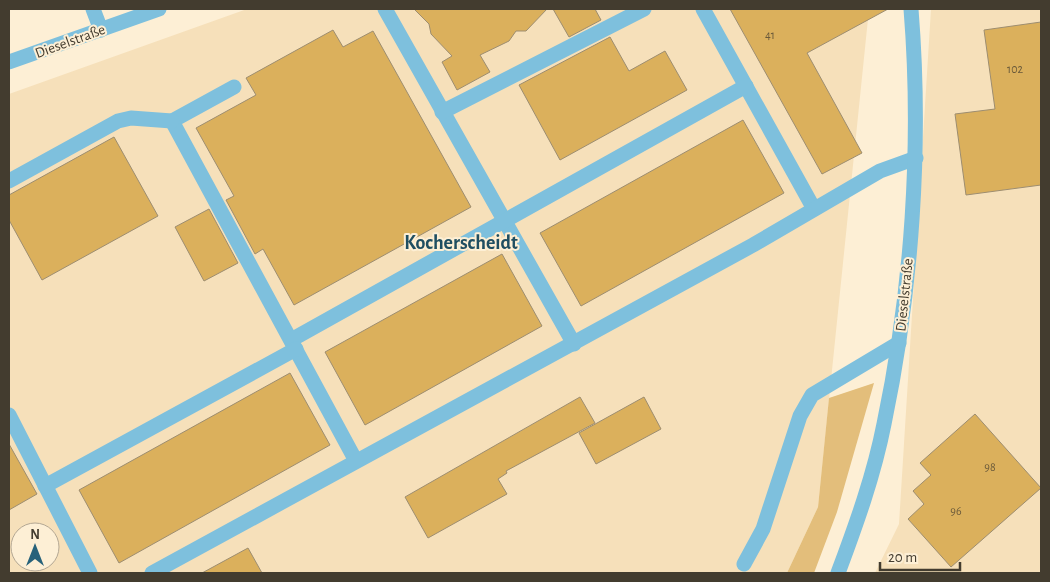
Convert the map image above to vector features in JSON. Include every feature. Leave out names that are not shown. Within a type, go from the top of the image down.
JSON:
[{"type":"street","points":[[93,9],[101,30]]},
{"type":"street","name":"Dieselstraße","points":[[9,62],[159,9]]},
{"type":"street","points":[[385,9],[574,344]]},
{"type":"street","points":[[442,112],[644,9]]},
{"type":"street","points":[[703,9],[814,209]]},
{"type":"street","name":"Dieselstraße","points":[[838,573],[860,512],[884,426],[899,343],[916,158],[911,9]]},
{"type":"street","points":[[45,486],[504,221],[746,86]]},
{"type":"street","points":[[9,181],[118,121],[131,118],[172,121],[234,87]]},
{"type":"street","points":[[172,121],[356,461]]},
{"type":"street","points":[[152,573],[574,344],[880,171],[916,158]]},
{"type":"street","points":[[744,564],[762,528],[800,416],[812,395],[899,343]]},
{"type":"street","points":[[9,415],[90,573]]},
{"type":"shaded area","points":[[247,9],[869,9],[818,507],[787,573],[9,573],[9,94]]},
{"type":"shaded area","points":[[931,9],[1041,9],[1041,573],[875,573],[899,524]]},
{"type":"shaded area","points":[[874,383],[837,512],[814,573],[787,573],[818,507],[829,398]]},
{"type":"building","points":[[414,9],[547,9],[526,31],[516,31],[509,41],[480,55],[490,72],[457,90],[442,62],[452,56],[431,34],[429,24]]},
{"type":"building","points":[[553,9],[595,9],[601,20],[569,37]]},
{"type":"building","points":[[730,9],[888,9],[807,53],[862,153],[822,174]]},
{"type":"building","points":[[1041,22],[1041,185],[966,195],[955,114],[995,109],[984,30]]},
{"type":"building","points":[[333,30],[343,47],[373,31],[471,207],[294,305],[263,249],[255,254],[226,200],[234,196],[196,128],[256,95],[246,78]]},
{"type":"building","points":[[610,37],[629,71],[665,51],[687,90],[560,160],[519,85]]},
{"type":"building","points":[[743,120],[784,193],[581,306],[540,233]]},
{"type":"building","points":[[114,137],[158,216],[42,280],[9,220],[9,195]]},
{"type":"building","points":[[209,209],[238,263],[204,281],[175,227]]},
{"type":"building","points":[[502,254],[542,326],[365,425],[325,352]]},
{"type":"building","points":[[290,373],[330,445],[119,563],[79,490]]},
{"type":"building","points":[[580,397],[595,423],[506,471],[507,473],[498,479],[507,494],[428,538],[405,497]]},
{"type":"building","points":[[644,397],[661,429],[596,464],[579,433]]},
{"type":"building","points":[[975,414],[1041,488],[951,567],[908,519],[924,504],[913,491],[931,475],[920,463]]},
{"type":"building","points":[[9,444],[37,494],[9,510]]},
{"type":"building","points":[[248,548],[262,573],[202,573]]},
{"type":"district","name":"Kocherscheidt","points":[[461,242]]}]
